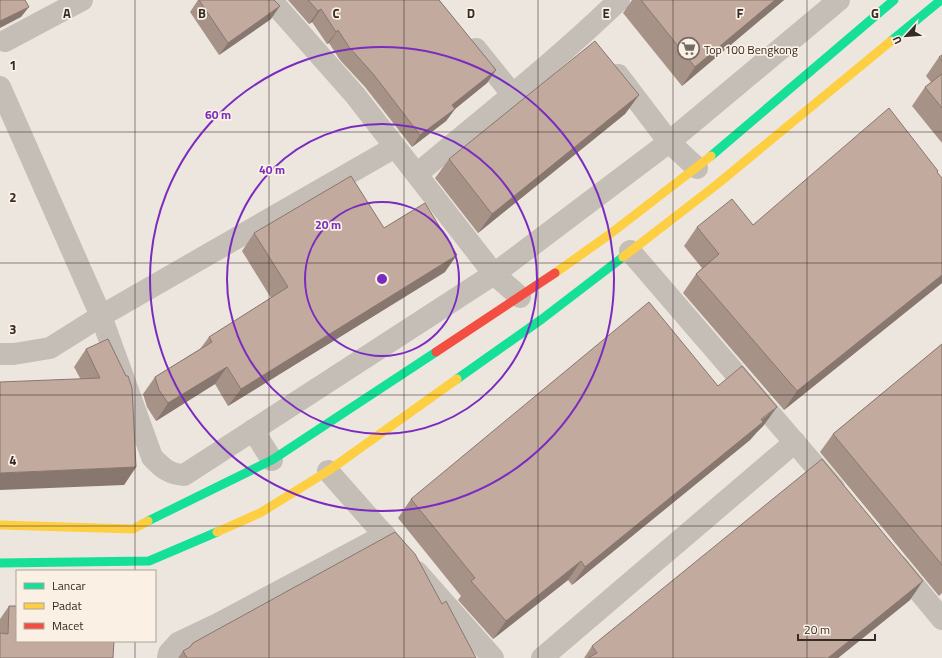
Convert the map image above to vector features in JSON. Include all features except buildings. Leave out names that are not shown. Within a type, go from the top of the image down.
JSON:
[{"type":"main road","points":[[0,525],[133,529],[272,460],[520,297],[610,234],[697,168],[894,0]]},
{"type":"main road","points":[[0,563],[149,561],[260,512],[328,471],[542,320],[715,186],[941,0]]},
{"type":"street","points":[[5,41],[82,0]]},
{"type":"street","points":[[271,0],[354,95],[494,274],[520,297]]},
{"type":"street","points":[[417,174],[513,95],[595,45],[619,0]]},
{"type":"street","points":[[0,87],[101,316],[152,457],[162,468],[176,474],[184,475],[494,274],[669,142],[839,0]]},
{"type":"street","points":[[465,36],[513,95]]},
{"type":"street","points":[[595,45],[669,142],[697,168]]},
{"type":"street","points":[[0,354],[14,354],[50,348],[101,316],[395,147]]},
{"type":"street","points":[[630,251],[846,503]]},
{"type":"street","points":[[253,430],[272,460]]},
{"type":"street","points":[[542,658],[795,442]]},
{"type":"street","points":[[328,471],[493,658]]},
{"type":"street","points":[[168,658],[169,653],[178,643],[218,624],[385,535]]},
{"type":"street","points":[[886,552],[942,619]]},
{"type":"traffic: fast","points":[[711,156],[894,0]]},
{"type":"traffic: fast","points":[[891,41],[941,0]]},
{"type":"traffic: fast","points":[[457,379],[542,319],[623,257]]},
{"type":"traffic: fast","points":[[148,521],[272,460],[436,352]]},
{"type":"traffic: fast","points":[[0,563],[149,561],[217,532]]},
{"type":"traffic: slow","points":[[623,257],[715,186],[891,41]]},
{"type":"traffic: slow","points":[[555,273],[610,234],[711,156]]},
{"type":"traffic: slow","points":[[217,532],[260,513],[328,471],[457,379]]},
{"type":"traffic: slow","points":[[0,525],[133,529],[148,521]]},
{"type":"traffic: jam","points":[[436,352],[555,273]]},
{"type":"place","name":"Top 100 Bengkong","points":[[689,49]]}]
